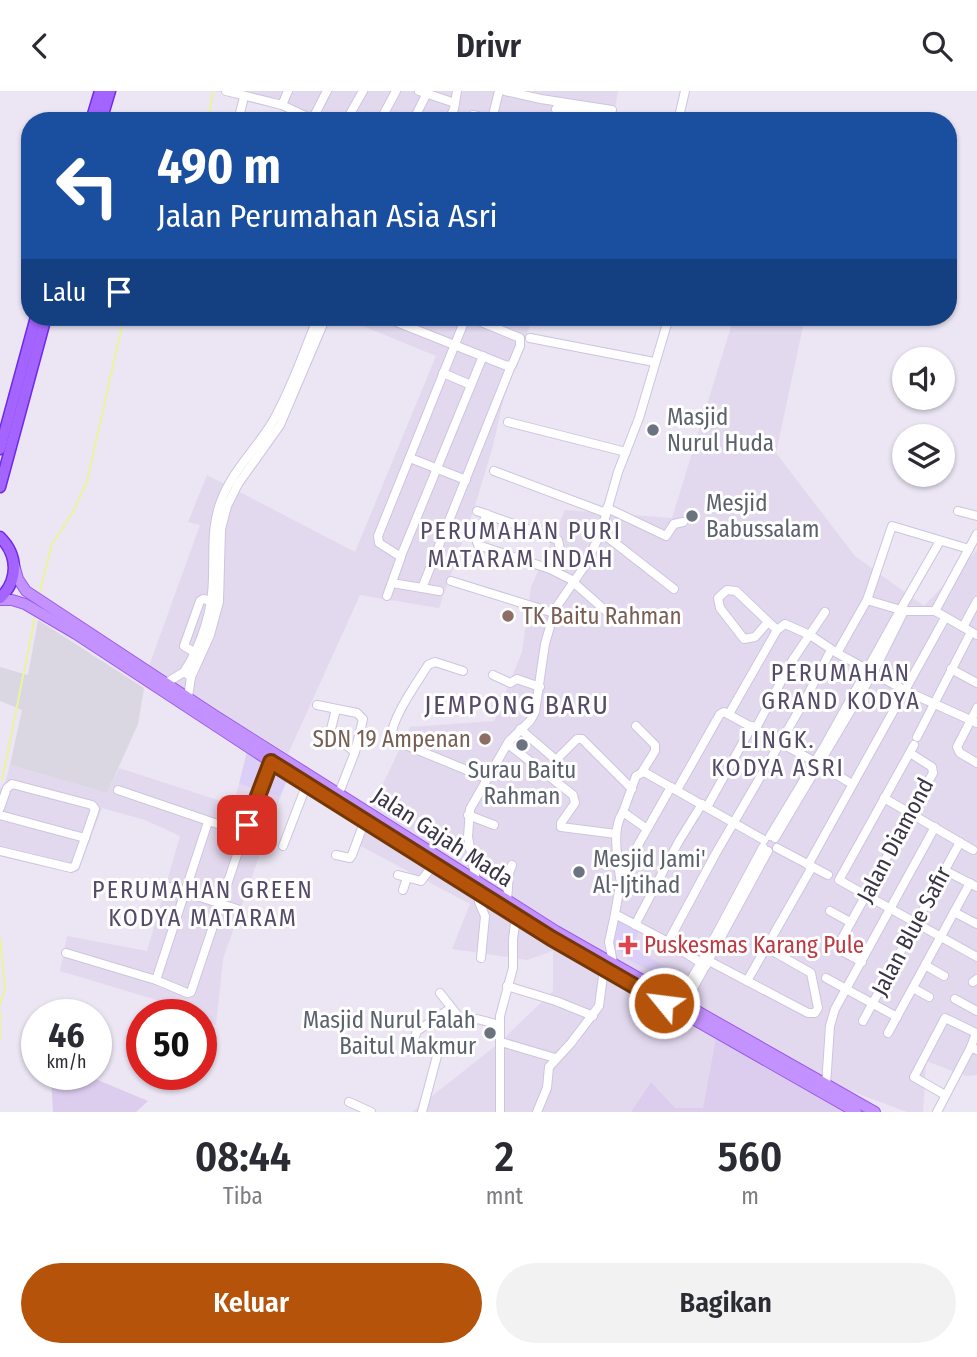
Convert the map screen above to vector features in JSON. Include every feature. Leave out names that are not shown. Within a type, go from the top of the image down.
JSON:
[{"type":"highway","points":[[94,112],[100,91]]},
{"type":"highway","points":[[104,112],[110,91]]},
{"type":"highway","points":[[0,449],[34,326]]},
{"type":"highway","points":[[0,487],[44,326]]},
{"type":"highway","points":[[0,599],[12,582],[14,565],[12,555],[1,537]]},
{"type":"main road","name":"Jalan Gajah Mada","points":[[14,565],[22,586],[34,596],[166,683],[271,762],[339,793],[478,893],[716,1028],[856,1112]]},
{"type":"main road","name":"Jalan Gajah Mada","points":[[0,599],[19,602],[180,696],[365,820],[441,865],[476,881],[554,935]]},
{"type":"main road","name":"Jalan Gajah Mada","points":[[644,987],[681,1003],[716,1028],[875,1112]]},
{"type":"street","points":[[226,91],[282,105],[297,112]]},
{"type":"street","points":[[282,105],[288,91]]},
{"type":"street","points":[[318,112],[327,91]]},
{"type":"street","points":[[351,112],[363,91]]},
{"type":"street","points":[[385,112],[396,91]]},
{"type":"street","points":[[451,112],[457,91]]},
{"type":"street","points":[[496,112],[499,91]]},
{"type":"street","points":[[505,91],[612,110]]},
{"type":"street","points":[[680,112],[685,91]]},
{"type":"street","points":[[417,112],[425,92],[454,103]]},
{"type":"street","points":[[556,109],[575,112]]},
{"type":"street","points":[[286,404],[315,326]]},
{"type":"street","points":[[166,683],[188,675],[207,643],[221,575],[216,543],[231,496],[271,440],[322,326]]},
{"type":"street","points":[[407,326],[511,366]]},
{"type":"street","points":[[401,556],[377,541],[463,326]]},
{"type":"street","points":[[422,588],[520,347],[520,338],[490,326]]},
{"type":"street","points":[[476,881],[468,838],[468,815],[473,799],[508,744],[535,712],[545,644],[554,613],[591,556],[601,532],[666,326]]},
{"type":"street","points":[[530,338],[654,362]]},
{"type":"street","points":[[387,596],[483,356]]},
{"type":"street","points":[[443,373],[471,385]]},
{"type":"street","points":[[508,422],[626,452]]},
{"type":"street","points":[[410,458],[466,480]]},
{"type":"street","points":[[494,471],[606,510],[666,536],[674,524],[683,522]]},
{"type":"street","points":[[958,511],[977,516]]},
{"type":"street","points":[[550,569],[560,549],[558,540],[482,512],[476,538],[478,545],[550,569],[573,581],[615,619]]},
{"type":"street","points":[[668,942],[733,823],[867,600],[892,526],[969,549]]},
{"type":"street","points":[[601,532],[674,589]]},
{"type":"street","points":[[935,611],[977,534]]},
{"type":"street","points":[[681,1003],[770,844],[819,764],[940,541]]},
{"type":"street","points":[[451,580],[554,613]]},
{"type":"street","points":[[391,583],[439,591]]},
{"type":"street","points":[[768,622],[755,637],[744,639],[720,608],[718,598],[727,590],[736,591],[768,622],[777,631]]},
{"type":"street","points":[[194,652],[184,646],[200,601],[204,599],[215,602]]},
{"type":"street","points":[[867,600],[902,609],[935,611],[970,631]]},
{"type":"street","points":[[977,601],[970,631],[934,704],[839,880],[977,957]]},
{"type":"street","points":[[180,696],[194,652],[215,602]]},
{"type":"street","points":[[635,925],[679,841],[825,612]]},
{"type":"street","points":[[747,981],[767,948],[852,784],[945,618]]},
{"type":"street","points":[[620,885],[629,861],[647,829],[783,625],[810,635],[905,691],[974,721]]},
{"type":"street","points":[[189,632],[201,637]]},
{"type":"street","points":[[463,671],[435,663],[428,665],[391,732],[393,740],[486,778]]},
{"type":"street","points":[[951,669],[977,683]]},
{"type":"street","points":[[493,675],[510,683],[517,679],[540,687]]},
{"type":"street","points":[[317,705],[358,713],[362,718],[355,752],[339,793]]},
{"type":"street","points":[[977,708],[974,721],[957,748],[960,753],[977,763]]},
{"type":"street","points":[[336,709],[330,733],[355,752]]},
{"type":"street","points":[[725,714],[754,727],[852,784]]},
{"type":"street","points":[[636,726],[655,745],[645,773]]},
{"type":"street","points":[[520,729],[556,760],[576,740],[582,739],[632,789]]},
{"type":"street","points":[[508,744],[573,795],[575,803],[561,827],[616,834]]},
{"type":"street","name":"Jalan Diamond","points":[[862,962],[838,947],[933,770],[913,745]]},
{"type":"street","points":[[66,953],[189,993],[271,762]]},
{"type":"street","points":[[537,1112],[547,1089],[548,1069],[593,1016],[600,1002],[608,966],[609,942],[618,916],[618,820],[636,776],[645,773],[828,875]]},
{"type":"street","points":[[283,846],[308,780]]},
{"type":"street","points":[[0,808],[10,784],[92,805],[95,809],[75,866],[71,868],[0,851]]},
{"type":"street","points":[[118,790],[244,833]]},
{"type":"street","points":[[884,798],[973,850]]},
{"type":"street","points":[[623,813],[647,829]]},
{"type":"street","points":[[0,815],[85,838]]},
{"type":"street","points":[[468,815],[494,825]]},
{"type":"street","points":[[336,856],[350,858],[365,820]]},
{"type":"street","points":[[156,981],[208,822]]},
{"type":"street","points":[[826,1085],[830,1026],[835,1009],[935,827]]},
{"type":"street","name":"Jalan Blue Safir","points":[[863,1021],[960,842]]},
{"type":"street","points":[[403,890],[403,876],[421,881],[441,865]]},
{"type":"street","points":[[507,901],[512,865]]},
{"type":"street","points":[[888,1033],[954,912],[973,885],[944,870]]},
{"type":"street","points":[[169,887],[237,909]]},
{"type":"street","points":[[478,893],[485,916],[481,958]]},
{"type":"street","points":[[831,911],[850,922]]},
{"type":"street","points":[[954,912],[977,924]]},
{"type":"street","points":[[500,1112],[500,1025],[502,1003],[513,968],[516,916]]},
{"type":"street","points":[[618,916],[705,964],[747,981],[808,1013],[814,1013],[818,1008],[811,973],[767,948]]},
{"type":"street","points":[[925,965],[944,976]]},
{"type":"street","points":[[826,978],[897,1017]]},
{"type":"street","points":[[507,986],[556,1000],[593,1016]]},
{"type":"street","points":[[913,988],[929,997]]},
{"type":"street","points":[[440,993],[448,1010],[467,1026],[476,1019],[500,1025]]},
{"type":"street","points":[[955,999],[977,1011]]},
{"type":"street","points":[[422,1112],[437,1056],[435,1052],[415,1042],[415,1037],[417,1031],[448,1010]]},
{"type":"street","points":[[937,1112],[974,1048],[975,1033],[945,1018],[914,1077],[946,1095]]},
{"type":"street","points":[[501,1042],[555,1058]]},
{"type":"street","points":[[349,1102],[371,1112]]},
{"type":"shaded area","points":[[216,91],[618,91],[614,112],[552,106],[551,112],[289,112]]},
{"type":"shaded area","points":[[363,326],[530,326],[503,401],[474,509],[439,608],[360,595],[288,754],[148,669],[200,525],[188,522],[207,475],[355,552],[436,356]]},
{"type":"shaded area","points":[[731,326],[803,326],[776,453],[855,556],[924,606],[977,550],[977,1075],[966,1076],[926,1061],[923,1112],[907,1112],[829,1083],[813,1112],[412,1112],[499,1043],[553,991],[553,951],[527,960],[452,949],[470,904],[355,843],[410,727],[494,721],[522,652],[531,587],[565,510],[672,518]]},
{"type":"shaded area","points":[[38,620],[144,688],[138,724],[107,793],[10,765],[22,710],[0,701],[0,667],[28,675]]},
{"type":"shaded area","points":[[247,751],[288,778],[280,797],[239,784]]},
{"type":"shaded area","points":[[10,765],[107,793],[119,768],[233,805],[239,784],[280,797],[223,959],[217,1016],[217,999],[154,999],[60,971],[67,936],[147,951],[180,836],[145,820],[102,808],[78,872],[0,854],[0,788],[4,788]]},
{"type":"shaded area","points":[[615,920],[639,931],[628,955],[610,946],[617,931],[611,928]]},
{"type":"shaded area","points":[[633,948],[686,978],[681,987],[627,959]]},
{"type":"shaded area","points":[[716,1038],[847,1112],[631,1112],[651,1082],[675,1108],[703,1108]]},
{"type":"shaded area","points":[[112,1086],[148,1101],[136,1112],[53,1112],[52,1090],[112,1090]]},
{"type":"waterway","points":[[210,112],[213,91]]},
{"type":"waterway","points":[[39,594],[52,544],[73,512],[87,481],[122,326]]},
{"type":"waterway","points":[[2,780],[35,617]]},
{"type":"waterway","points":[[0,938],[5,988],[0,1005]]},
{"type":"waterway","points":[[0,1011],[0,1040]]},
{"type":"place","name":"Masjid Nurul Huda","points":[[653,430]]},
{"type":"place","name":"Mesjid Babussalam","points":[[692,516]]},
{"type":"place","name":"TK Baitu Rahman","points":[[508,616]]},
{"type":"place","name":"SDN 19 Ampenan","points":[[485,739]]},
{"type":"place","name":"Surau Baitu Rahman","points":[[522,745]]},
{"type":"place","name":"Mesjid Jami' Al-Ijtihad","points":[[579,872]]},
{"type":"place","name":"Puskesmas Karang Pule","points":[[628,945]]},
{"type":"place","name":"Masjid Nurul Falah Baitul Makmur","points":[[490,1033]]},
{"type":"district","name":"PERUMAHAN PURI MATARAM INDAH","points":[[521,545]]},
{"type":"district","name":"PERUMAHAN GRAND KODYA","points":[[841,687]]},
{"type":"district","name":"JEMPONG BARU","points":[[517,705]]},
{"type":"district","name":"LINGK. KODYA ASRI","points":[[778,754]]},
{"type":"district","name":"PERUMAHAN GREEN KODYA MATARAM","points":[[203,904]]},
{"type":"route","points":[[247,825],[271,762],[551,938],[664,1003]]}]
